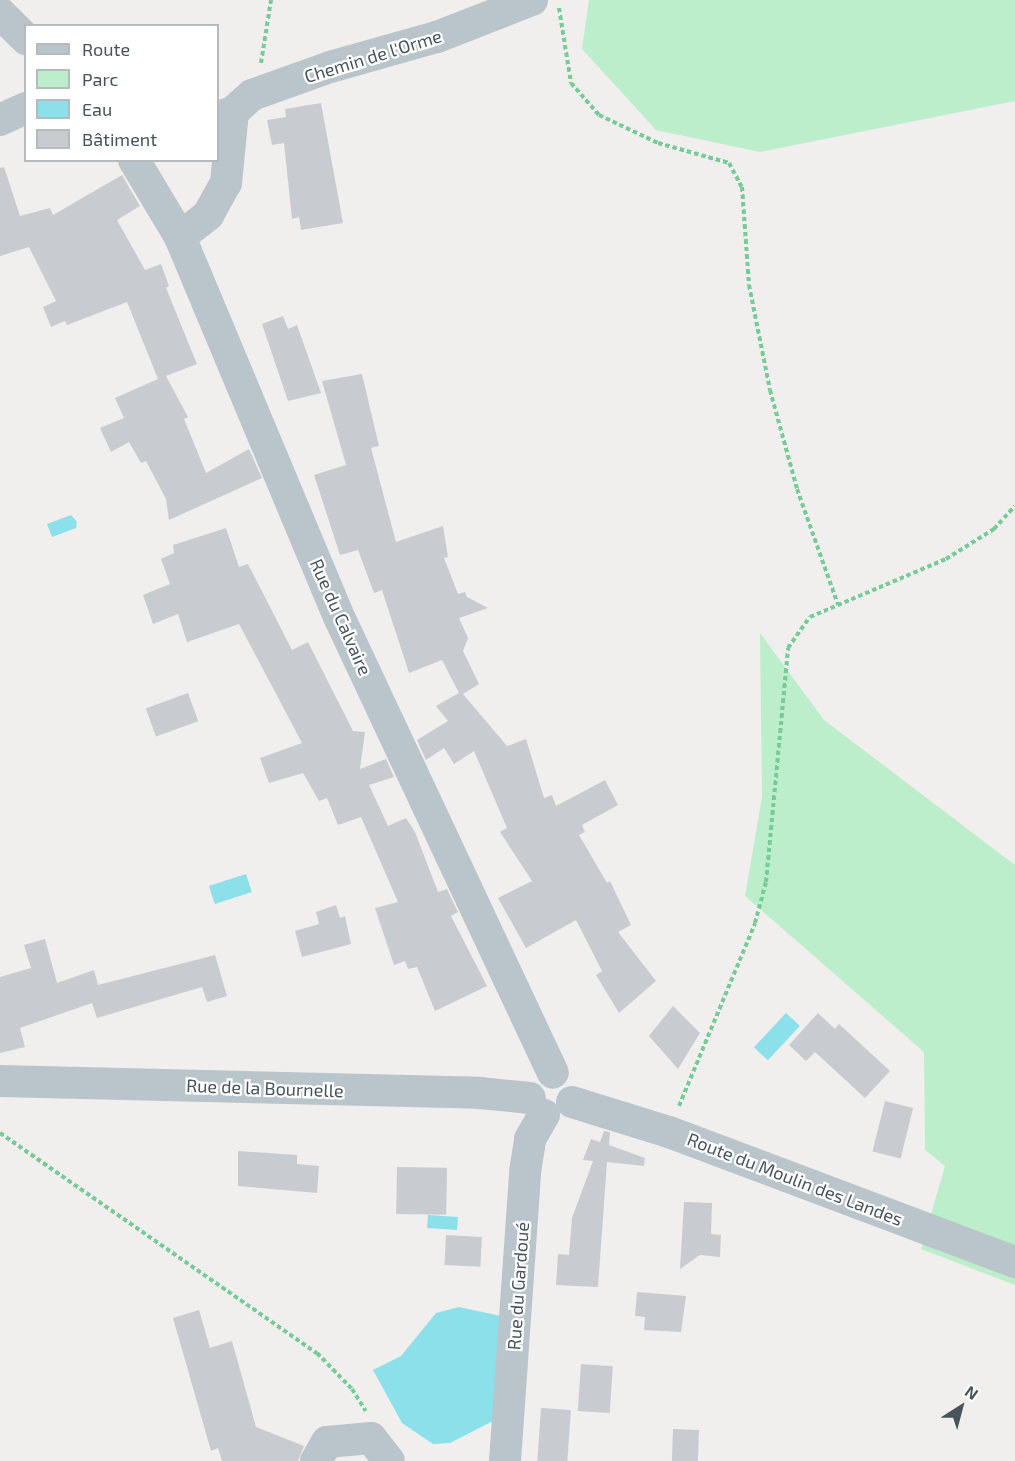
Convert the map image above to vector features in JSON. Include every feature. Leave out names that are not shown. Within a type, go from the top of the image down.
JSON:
[{"type":"street","name":"Chemin de l'Orme","points":[[234,108],[330,67],[448,33],[532,0]]},
{"type":"street","points":[[0,13],[24,37]]},
{"type":"street","points":[[180,237],[208,215],[226,183],[234,108]]},
{"type":"street","points":[[0,120],[24,109]]},
{"type":"street","name":"Rue du Calvaire","points":[[135,162],[180,237],[340,619],[553,1073]]},
{"type":"street","points":[[553,1073],[570,1082],[572,1102],[558,1116],[537,1107],[535,1080],[553,1073]]},
{"type":"street","name":"Rue de la Bournelle","points":[[0,1080],[480,1093],[537,1107]]},
{"type":"street","name":"Route du Moulin des Landes","points":[[572,1102],[669,1132],[1015,1262]]},
{"type":"street","name":"Rue du Gardoué","points":[[505,1461],[525,1172],[537,1107]]},
{"type":"street","points":[[316,1461],[327,1442],[380,1450]]},
{"type":"path","points":[[234,108],[271,0]]},
{"type":"path","points":[[556,0],[563,21],[571,83],[599,115],[658,143],[729,163],[742,187],[749,285],[770,390],[797,489],[838,605]]},
{"type":"path","points":[[669,1132],[755,923],[766,882],[788,648],[810,617],[946,559],[993,529],[1015,506]]},
{"type":"path","points":[[0,1133],[317,1353],[356,1396],[366,1411],[380,1450]]},
{"type":"green space","points":[[589,0],[1015,0],[1015,101],[760,152],[656,130],[582,49]]},
{"type":"green space","points":[[760,633],[824,720],[1015,865],[1015,1285],[921,1249],[945,1166],[925,1150],[924,1052],[745,896],[762,797]]},
{"type":"water","points":[[71,515],[77,522],[76,528],[52,537],[47,524]]},
{"type":"water","points":[[246,874],[252,892],[215,904],[209,886]]},
{"type":"water","points":[[786,1013],[800,1026],[768,1060],[754,1047]]},
{"type":"water","points":[[428,1215],[458,1217],[457,1230],[427,1228]]},
{"type":"water","points":[[459,1307],[501,1316],[493,1421],[450,1443],[433,1444],[402,1423],[373,1370],[401,1356],[436,1313]]},
{"type":"building","points":[[321,103],[343,223],[301,230],[299,217],[292,219],[284,143],[272,145],[267,120],[286,117],[285,109]]},
{"type":"building","points":[[4,167],[20,216],[50,208],[53,215],[122,175],[140,206],[117,220],[145,270],[161,264],[169,286],[166,288],[197,364],[166,376],[188,417],[184,419],[206,473],[249,449],[262,478],[169,520],[166,499],[146,461],[141,463],[129,442],[111,452],[100,428],[124,418],[115,398],[158,379],[127,302],[67,325],[65,321],[51,327],[43,307],[56,301],[29,247],[0,256],[0,168]]},
{"type":"building","points":[[283,316],[288,329],[297,325],[321,393],[288,401],[262,324]]},
{"type":"building","points":[[362,374],[379,446],[371,448],[396,542],[443,526],[448,557],[444,558],[458,594],[465,592],[467,597],[488,608],[459,618],[468,638],[463,651],[479,684],[463,694],[507,746],[526,739],[544,798],[552,795],[556,806],[605,780],[618,805],[582,825],[585,832],[579,835],[607,883],[610,881],[631,925],[618,932],[656,981],[619,1013],[596,975],[602,971],[576,920],[526,948],[498,898],[532,881],[500,832],[507,828],[474,751],[454,764],[444,748],[426,760],[417,740],[448,721],[436,706],[459,693],[442,660],[409,673],[382,590],[374,593],[358,550],[340,555],[314,475],[346,465],[322,381]]},
{"type":"building","points":[[226,528],[239,567],[248,564],[292,650],[308,642],[353,731],[365,732],[360,769],[386,759],[394,777],[369,785],[388,826],[406,818],[415,832],[438,892],[447,889],[458,912],[451,916],[487,986],[435,1011],[417,967],[408,969],[405,961],[394,965],[375,908],[398,902],[361,817],[338,825],[327,798],[319,801],[303,773],[269,783],[260,758],[302,743],[239,624],[187,642],[178,614],[153,624],[143,595],[170,584],[161,559],[174,553],[173,545]]},
{"type":"building","points":[[188,693],[198,721],[156,737],[146,708]]},
{"type":"building","points":[[336,905],[340,918],[345,916],[351,944],[302,957],[295,931],[319,924],[316,912]]},
{"type":"building","points":[[45,939],[57,983],[94,970],[98,985],[215,955],[227,996],[207,1002],[202,987],[97,1018],[92,1003],[20,1028],[25,1047],[0,1053],[0,977],[31,968],[24,945]]},
{"type":"building","points":[[673,1006],[700,1033],[678,1069],[649,1036]]},
{"type":"building","points":[[818,1013],[835,1029],[839,1024],[890,1071],[865,1098],[815,1052],[806,1061],[789,1045]]},
{"type":"building","points":[[885,1101],[913,1108],[901,1158],[872,1151]]},
{"type":"building","points":[[604,1131],[610,1132],[609,1145],[645,1158],[644,1166],[607,1162],[598,1287],[556,1285],[558,1254],[569,1255],[572,1218],[593,1161],[583,1160],[591,1139],[600,1142]]},
{"type":"building","points":[[238,1151],[297,1155],[297,1164],[319,1166],[317,1193],[238,1186]]},
{"type":"building","points":[[397,1167],[447,1168],[446,1215],[396,1214]]},
{"type":"building","points":[[684,1202],[712,1203],[711,1234],[721,1235],[720,1257],[700,1255],[680,1269]]},
{"type":"building","points":[[446,1235],[482,1237],[480,1267],[444,1265]]},
{"type":"building","points":[[637,1292],[686,1296],[681,1332],[644,1330],[645,1317],[635,1316]]},
{"type":"building","points":[[199,1310],[210,1348],[232,1341],[256,1427],[304,1446],[298,1461],[222,1461],[218,1448],[211,1451],[173,1318]]},
{"type":"building","points":[[581,1364],[613,1366],[610,1413],[578,1411]]},
{"type":"building","points":[[541,1408],[571,1410],[567,1461],[537,1461]]},
{"type":"building","points":[[673,1429],[699,1430],[698,1461],[672,1461]]}]
